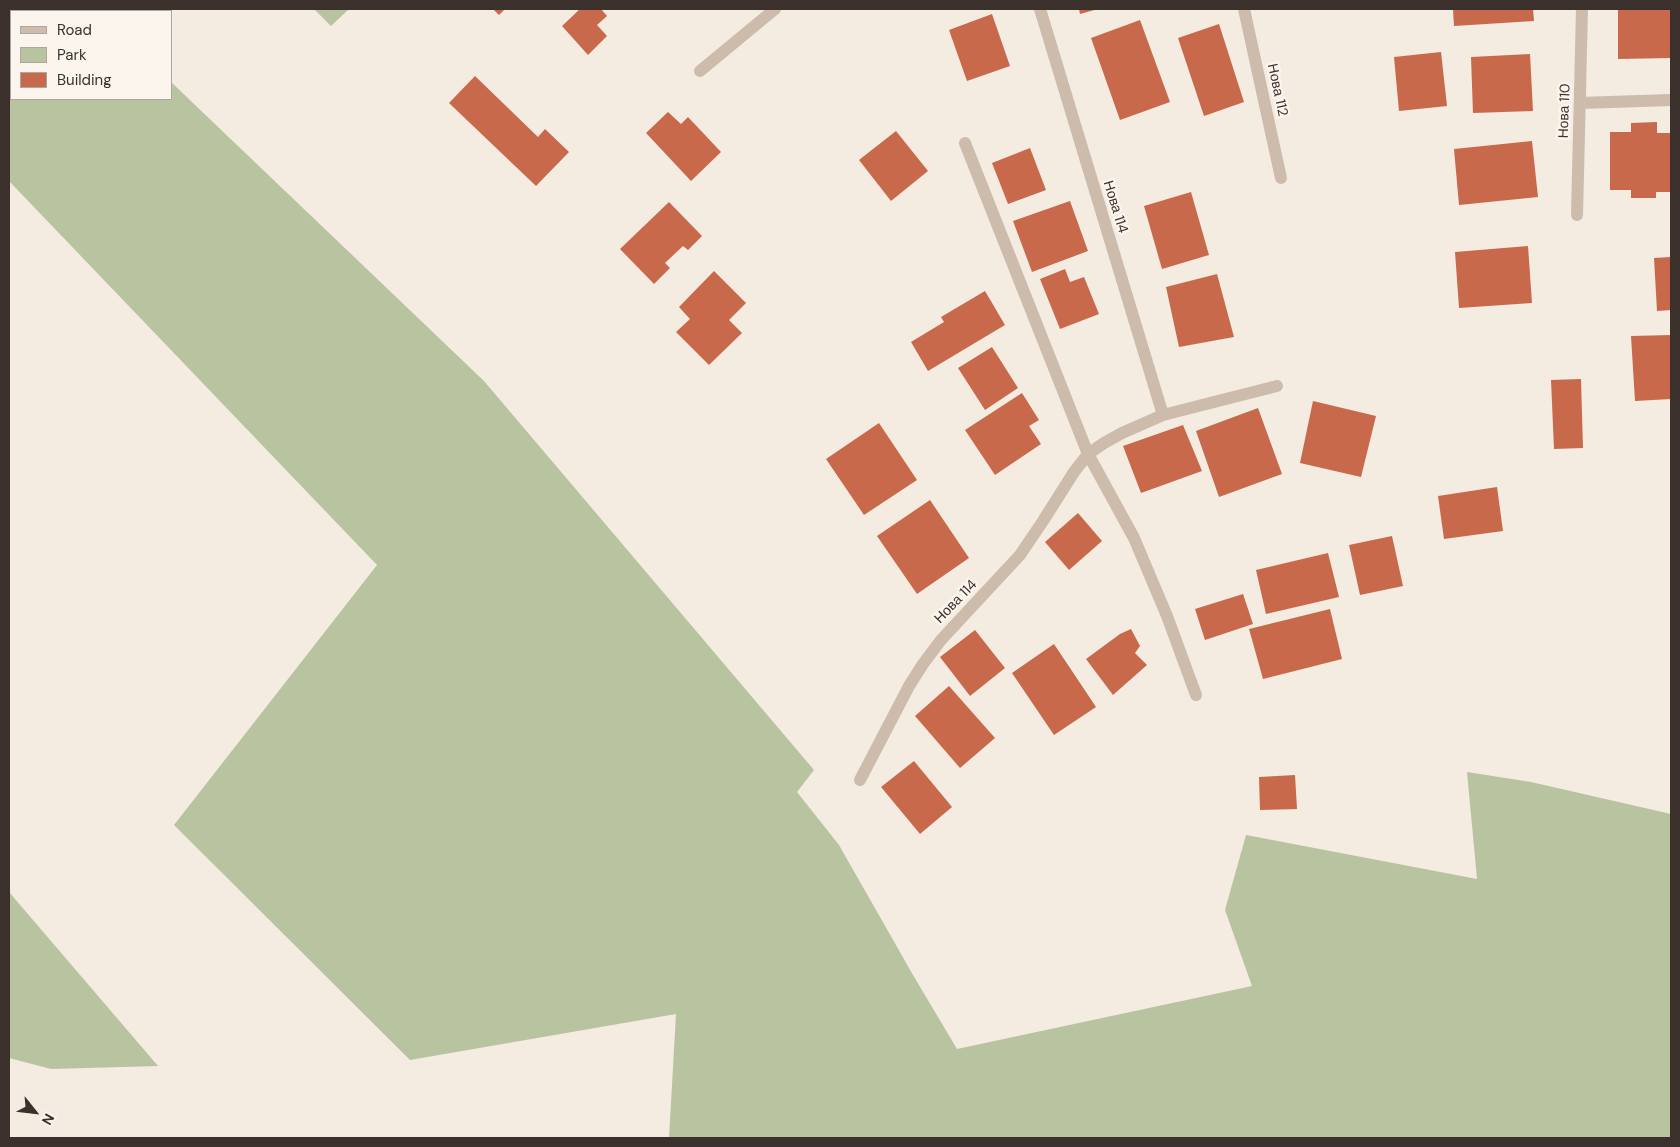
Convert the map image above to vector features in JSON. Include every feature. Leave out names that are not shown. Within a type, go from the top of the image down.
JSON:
[{"type":"street","points":[[700,71],[775,9]]},
{"type":"street","name":"Нова 114","points":[[1040,9],[1162,415]]},
{"type":"street","name":"Нова 112","points":[[1244,9],[1281,178]]},
{"type":"street","name":"Нова 110","points":[[1577,215],[1582,9]]},
{"type":"street","points":[[1580,103],[1671,100]]},
{"type":"street","points":[[966,143],[1088,454],[1134,538],[1167,616],[1196,695]]},
{"type":"street","name":"Нова 114","points":[[860,780],[909,686],[923,664],[941,640],[1020,555],[1074,472],[1088,454],[1122,433],[1162,415],[1277,386]]},
{"type":"green space","points":[[314,9],[349,9],[331,26]]},
{"type":"green space","points":[[9,58],[10,100],[172,100],[172,83],[484,381],[814,770],[797,792],[839,845],[957,1049],[1252,986],[1225,910],[1246,835],[1477,879],[1467,772],[1531,782],[1671,814],[1671,1138],[669,1138],[676,1014],[410,1060],[174,825],[377,565],[9,181]]},
{"type":"green space","points":[[9,892],[158,1066],[51,1069],[9,1058]]},
{"type":"building","points":[[493,9],[505,9],[499,15]]},
{"type":"building","points":[[580,9],[601,9],[607,16],[597,25],[607,36],[588,55],[562,26]]},
{"type":"building","points":[[1079,9],[1098,9],[1080,14]]},
{"type":"building","points":[[1453,9],[1533,9],[1534,21],[1454,26]]},
{"type":"building","points":[[1618,9],[1671,9],[1671,58],[1618,59]]},
{"type":"building","points":[[992,14],[1010,66],[967,81],[949,30]]},
{"type":"building","points":[[1140,20],[1170,102],[1120,120],[1091,38]]},
{"type":"building","points":[[1219,24],[1244,102],[1204,116],[1178,38]]},
{"type":"building","points":[[1441,52],[1447,106],[1399,111],[1394,57]]},
{"type":"building","points":[[1530,54],[1533,111],[1473,113],[1471,57]]},
{"type":"building","points":[[475,76],[538,137],[545,129],[569,152],[536,186],[449,103]]},
{"type":"building","points":[[668,112],[681,124],[688,117],[721,152],[691,181],[646,133]]},
{"type":"building","points":[[1657,122],[1657,133],[1671,133],[1671,192],[1656,192],[1656,198],[1631,198],[1631,190],[1610,190],[1610,132],[1631,132],[1631,123]]},
{"type":"building","points":[[896,131],[928,171],[891,201],[859,160]]},
{"type":"building","points":[[1532,141],[1538,197],[1459,205],[1454,149]]},
{"type":"building","points":[[1030,148],[1046,190],[1008,204],[992,163]]},
{"type":"building","points":[[1191,192],[1209,255],[1162,269],[1144,206]]},
{"type":"building","points":[[1070,201],[1088,251],[1032,272],[1013,221]]},
{"type":"building","points":[[669,202],[702,236],[688,250],[683,246],[665,263],[670,268],[654,284],[620,249]]},
{"type":"building","points":[[1528,246],[1532,303],[1459,308],[1455,252]]},
{"type":"building","points":[[1671,257],[1671,310],[1657,311],[1654,258]]},
{"type":"building","points":[[1065,269],[1070,282],[1084,277],[1099,314],[1060,329],[1040,279]]},
{"type":"building","points":[[714,271],[746,303],[729,320],[742,333],[709,365],[676,332],[690,319],[679,307]]},
{"type":"building","points":[[1217,274],[1234,337],[1179,347],[1166,287]]},
{"type":"building","points":[[985,291],[1005,325],[928,371],[911,342],[944,322],[941,317]]},
{"type":"building","points":[[1671,335],[1671,399],[1635,401],[1631,336]]},
{"type":"building","points":[[992,347],[1018,388],[985,410],[958,368]]},
{"type":"building","points":[[1581,379],[1583,448],[1554,449],[1551,380]]},
{"type":"building","points":[[1022,393],[1039,420],[1029,426],[1041,444],[995,475],[965,430]]},
{"type":"building","points":[[1313,401],[1376,416],[1361,477],[1300,463]]},
{"type":"building","points":[[1258,408],[1282,474],[1219,497],[1196,431]]},
{"type":"building","points":[[879,423],[917,480],[864,515],[826,459]]},
{"type":"building","points":[[1183,425],[1202,471],[1141,493],[1123,446]]},
{"type":"building","points":[[1497,487],[1503,531],[1444,539],[1438,496]]},
{"type":"building","points":[[930,500],[969,558],[917,594],[877,536]]},
{"type":"building","points":[[1078,513],[1102,541],[1069,570],[1045,542]]},
{"type":"building","points":[[1392,536],[1403,586],[1360,595],[1349,545]]},
{"type":"building","points":[[1328,553],[1339,597],[1266,614],[1256,570]]},
{"type":"building","points":[[1243,594],[1253,624],[1205,640],[1195,609]]},
{"type":"building","points":[[1330,609],[1342,659],[1263,679],[1249,629]]},
{"type":"building","points":[[1131,629],[1140,646],[1135,653],[1147,665],[1113,695],[1086,659],[1120,634]]},
{"type":"building","points":[[975,630],[1005,668],[970,696],[940,657]]},
{"type":"building","points":[[1054,644],[1096,707],[1054,735],[1012,673]]},
{"type":"building","points":[[949,686],[995,738],[960,768],[915,716]]},
{"type":"building","points":[[914,761],[952,807],[920,834],[881,787]]},
{"type":"building","points":[[1295,775],[1297,809],[1260,810],[1259,777]]}]
